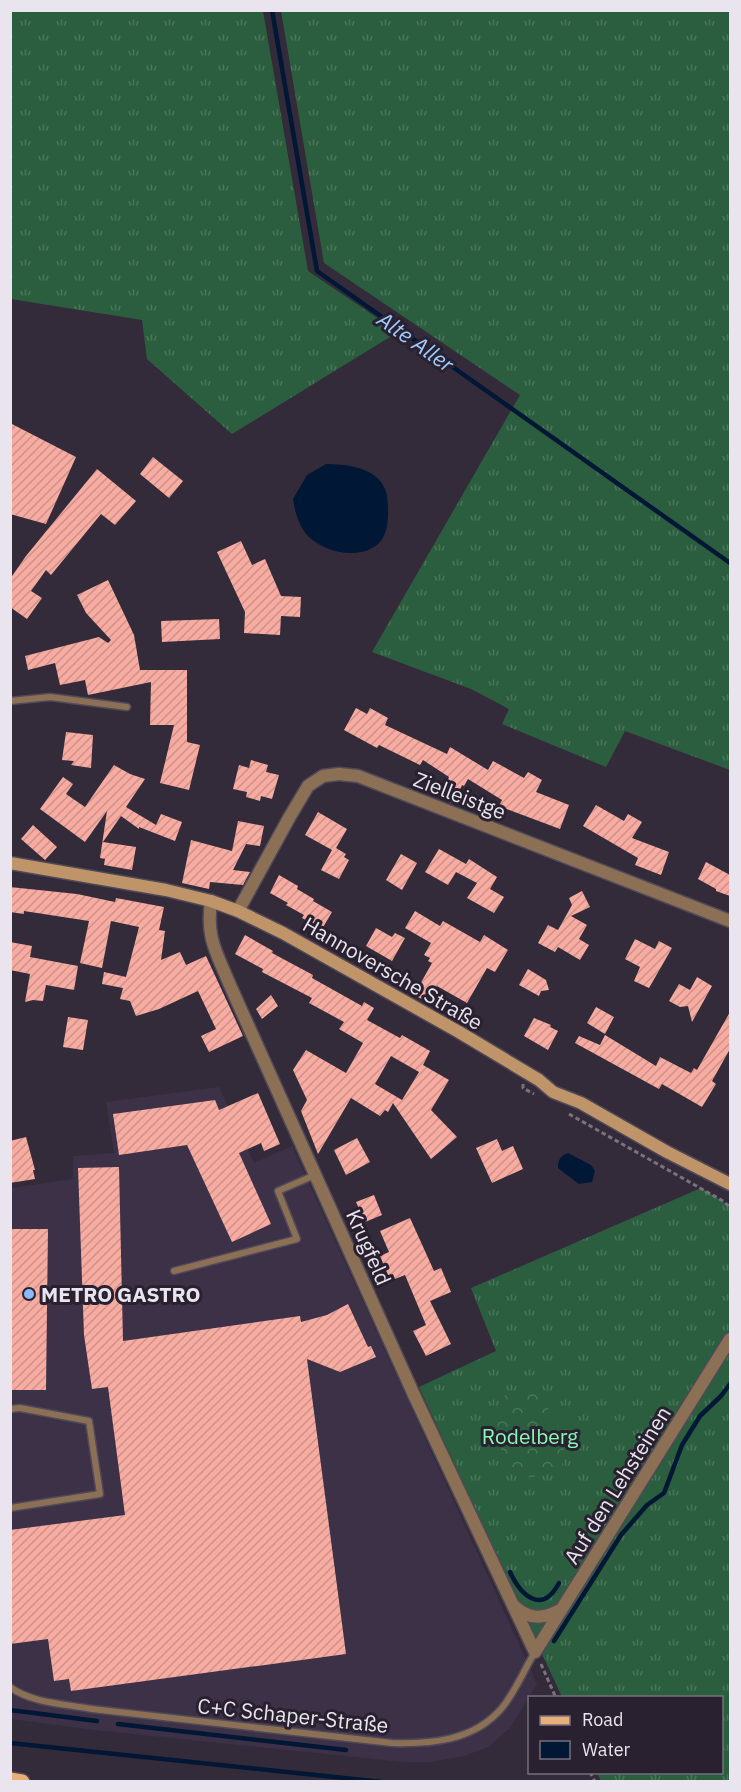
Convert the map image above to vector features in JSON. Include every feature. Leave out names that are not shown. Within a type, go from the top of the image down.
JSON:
[{"type":"main road","points":[[10,1780],[22,1782]]},
{"type":"street","name":"Zielleistge","points":[[238,911],[308,786],[323,776],[339,774],[358,776],[730,921]]},
{"type":"street","name":"Hannoversche Straße","points":[[12,861],[166,890],[211,901],[238,911],[283,933],[449,1026],[539,1080],[554,1092],[581,1103],[667,1152],[730,1184]]},
{"type":"street","name":"Krugfeld","points":[[211,901],[209,936],[414,1395],[535,1652]]},
{"type":"street","name":"Auf den Lehsteinen","points":[[535,1652],[730,1339]]},
{"type":"street","points":[[511,1604],[520,1612],[533,1617],[552,1615],[560,1610]]},
{"type":"lane","points":[[10,701],[50,697],[127,707]]},
{"type":"lane","points":[[174,1271],[297,1239],[278,1191],[315,1175]]},
{"type":"lane","points":[[10,1409],[20,1408],[89,1421],[99,1494],[10,1508]]},
{"type":"lane","name":"C+C Schaper-Straße","points":[[10,1687],[17,1692],[45,1700],[92,1709],[392,1743],[441,1742],[472,1730],[501,1709],[535,1652]]},
{"type":"path","points":[[535,1652],[555,1696]]},
{"type":"shaded area","points":[[219,1087],[254,1163],[292,1146],[537,1684],[510,1728],[488,1747],[464,1756],[431,1762],[403,1762],[94,1730],[11,1719],[11,1188],[73,1179],[73,1156],[114,1153],[106,1102]]},
{"type":"green space","points":[[10,11],[263,11],[308,271],[398,332],[232,434],[147,359],[142,320],[11,299]]},
{"type":"green space","points":[[281,11],[730,11],[730,770],[625,731],[606,767],[502,724],[509,709],[471,689],[372,652],[520,395],[324,263]]},
{"type":"green space","points":[[701,1188],[730,1206],[730,1781],[601,1781],[598,1774],[723,1774],[723,1696],[562,1696],[419,1387],[496,1351],[471,1288]]},
{"type":"green space","name":"Rodelberg","points":[[512,1391],[532,1391],[546,1406],[558,1425],[564,1445],[562,1465],[531,1478],[508,1470],[503,1463],[497,1423],[504,1396]]},
{"type":"water","points":[[326,464],[350,466],[366,471],[380,480],[384,487],[388,504],[387,526],[381,541],[370,549],[351,553],[331,550],[313,540],[301,526],[293,499],[307,475]]},
{"type":"water","points":[[568,1153],[591,1165],[595,1171],[592,1182],[579,1184],[558,1168],[560,1159]]},
{"type":"building","points":[[10,423],[76,457],[46,524],[10,514]]},
{"type":"building","points":[[153,457],[183,481],[169,498],[140,474]]},
{"type":"building","points":[[97,469],[136,501],[115,525],[101,514],[51,575],[46,570],[31,591],[42,598],[27,619],[10,607],[10,579]]},
{"type":"building","points":[[241,541],[252,565],[265,559],[281,596],[301,597],[300,617],[281,616],[280,635],[244,633],[245,612],[217,552]]},
{"type":"building","points":[[108,580],[134,635],[140,670],[187,670],[187,742],[200,745],[189,790],[160,783],[174,725],[150,725],[151,682],[88,695],[85,680],[60,685],[55,663],[28,670],[25,656],[99,637],[108,643],[111,640],[86,613],[77,595]]},
{"type":"building","points":[[219,619],[220,639],[162,642],[161,621]]},
{"type":"building","points":[[356,708],[367,714],[370,708],[388,718],[385,725],[447,754],[450,747],[488,770],[493,761],[524,778],[528,772],[542,780],[536,792],[569,805],[560,829],[499,806],[502,800],[468,779],[464,786],[462,785],[454,804],[440,798],[449,777],[423,760],[420,765],[379,745],[377,748],[344,730]]},
{"type":"building","points":[[66,732],[93,735],[91,768],[71,765],[74,761],[62,760]]},
{"type":"building","points":[[251,760],[268,765],[266,772],[279,775],[272,799],[261,796],[260,801],[246,797],[247,792],[233,789],[239,765],[249,768]]},
{"type":"building","points":[[114,765],[145,779],[126,807],[156,825],[161,814],[182,822],[175,841],[139,827],[139,829],[121,816],[103,842],[136,847],[132,870],[104,865],[105,859],[100,858],[107,811],[85,842],[40,809],[63,777],[73,784],[66,794],[85,807]]},
{"type":"building","points":[[596,805],[624,821],[628,814],[642,822],[632,838],[669,852],[661,875],[635,865],[638,858],[583,826]]},
{"type":"building","points":[[318,812],[347,829],[336,848],[346,854],[344,857],[349,860],[339,879],[321,870],[332,850],[305,835]]},
{"type":"building","points":[[238,821],[264,826],[260,846],[246,844],[233,870],[250,872],[243,885],[210,882],[209,889],[182,883],[191,840],[232,851]]},
{"type":"building","points":[[33,825],[57,847],[45,860],[21,839]]},
{"type":"building","points":[[439,849],[466,864],[469,859],[497,877],[490,889],[504,897],[494,913],[467,898],[477,883],[456,872],[448,885],[425,872]]},
{"type":"building","points":[[401,854],[417,863],[402,890],[386,880]]},
{"type":"building","points":[[706,862],[730,875],[730,896],[716,891],[698,879]]},
{"type":"building","points":[[279,875],[298,886],[297,889],[314,899],[313,901],[332,912],[322,929],[302,918],[304,915],[270,893]]},
{"type":"building","points":[[10,887],[77,894],[115,902],[116,898],[164,907],[159,930],[165,931],[161,960],[180,952],[186,965],[206,956],[243,1036],[209,1052],[201,1036],[216,1029],[198,991],[159,1009],[136,1016],[130,1001],[120,999],[123,988],[102,984],[104,972],[126,977],[139,927],[111,921],[102,968],[80,963],[89,921],[24,911],[24,914],[10,912]]},
{"type":"building","points":[[582,891],[590,907],[571,916],[587,925],[579,939],[589,945],[580,960],[558,947],[555,952],[538,943],[548,925],[558,930],[572,905],[569,898]]},
{"type":"building","points":[[415,911],[440,926],[443,921],[480,942],[484,935],[508,950],[495,972],[487,968],[467,1003],[437,986],[428,1002],[414,995],[432,963],[428,961],[430,958],[424,955],[431,943],[405,928]]},
{"type":"building","points":[[376,928],[392,937],[395,933],[405,938],[392,961],[366,946]]},
{"type":"building","points":[[245,935],[273,951],[272,953],[313,975],[312,978],[362,1006],[364,1002],[374,1008],[367,1020],[400,1038],[402,1035],[430,1051],[423,1065],[449,1080],[431,1110],[457,1137],[431,1159],[393,1103],[388,1112],[385,1110],[380,1116],[351,1098],[318,1154],[301,1111],[307,1100],[293,1070],[306,1050],[346,1073],[363,1043],[339,1029],[344,1022],[309,1003],[312,998],[262,972],[263,969],[235,954]],"holes":[[[391,1056],[419,1072],[402,1100],[375,1084]]]},
{"type":"building","points":[[635,939],[655,949],[659,941],[672,948],[649,988],[634,981],[640,967],[625,959]]},
{"type":"building","points":[[10,942],[32,946],[30,957],[78,966],[74,990],[46,985],[43,1001],[25,1002],[30,974],[10,970]]},
{"type":"building","points":[[528,969],[546,980],[549,990],[541,991],[539,996],[519,985]]},
{"type":"building","points":[[697,977],[712,986],[692,1022],[688,1006],[680,1007],[669,1001],[679,984],[690,990]]},
{"type":"building","points":[[271,995],[278,1006],[262,1019],[256,1009]]},
{"type":"building","points":[[596,1007],[614,1017],[605,1034],[587,1023]]},
{"type":"building","points":[[730,1012],[730,1049],[712,1081],[716,1084],[702,1107],[662,1084],[659,1089],[575,1043],[579,1036],[600,1045],[605,1035],[656,1066],[660,1057],[691,1073],[694,1068],[697,1070]]},
{"type":"building","points":[[68,1017],[88,1020],[83,1050],[63,1047]]},
{"type":"building","points":[[534,1018],[551,1025],[550,1027],[558,1031],[548,1050],[524,1036]]},
{"type":"building","points":[[258,1093],[280,1144],[264,1151],[261,1143],[239,1153],[271,1224],[232,1242],[187,1145],[119,1155],[113,1114],[215,1100],[219,1110]]},
{"type":"building","points":[[26,1137],[35,1170],[33,1170],[35,1179],[10,1183],[10,1141]]},
{"type":"building","points":[[357,1138],[370,1162],[346,1175],[334,1150]]},
{"type":"building","points":[[497,1139],[502,1151],[513,1146],[523,1169],[492,1183],[476,1148]]},
{"type":"building","points":[[119,1167],[123,1341],[300,1316],[301,1322],[327,1315],[348,1304],[368,1347],[371,1346],[376,1357],[340,1372],[307,1359],[346,1654],[71,1691],[69,1679],[54,1681],[48,1639],[10,1644],[10,1530],[125,1515],[108,1387],[92,1389],[84,1335],[78,1168]]},
{"type":"building","points":[[374,1195],[382,1215],[365,1222],[356,1202]]},
{"type":"building","points":[[410,1218],[434,1271],[441,1268],[451,1292],[430,1301],[451,1344],[426,1356],[413,1331],[426,1325],[405,1275],[395,1279],[393,1274],[388,1275],[380,1256],[389,1252],[380,1231]]},
{"type":"building","name":"METRO GASTRO","points":[[10,1229],[48,1229],[46,1390],[10,1390]]},
{"type":"waterway","name":"Alte Aller","points":[[272,10],[317,271],[730,563]]},
{"type":"waterway","points":[[554,1641],[621,1535],[647,1505],[664,1493],[682,1445],[700,1416],[730,1384]]},
{"type":"waterway","points":[[510,1572],[526,1594],[539,1600],[552,1593],[559,1583]]},
{"type":"waterway","points":[[10,1710],[97,1721]]},
{"type":"waterway","points":[[118,1724],[346,1750]]},
{"type":"waterway","points":[[10,1743],[382,1782]]},
{"type":"place","name":"METRO GASTRO","points":[[29,1294]]}]
